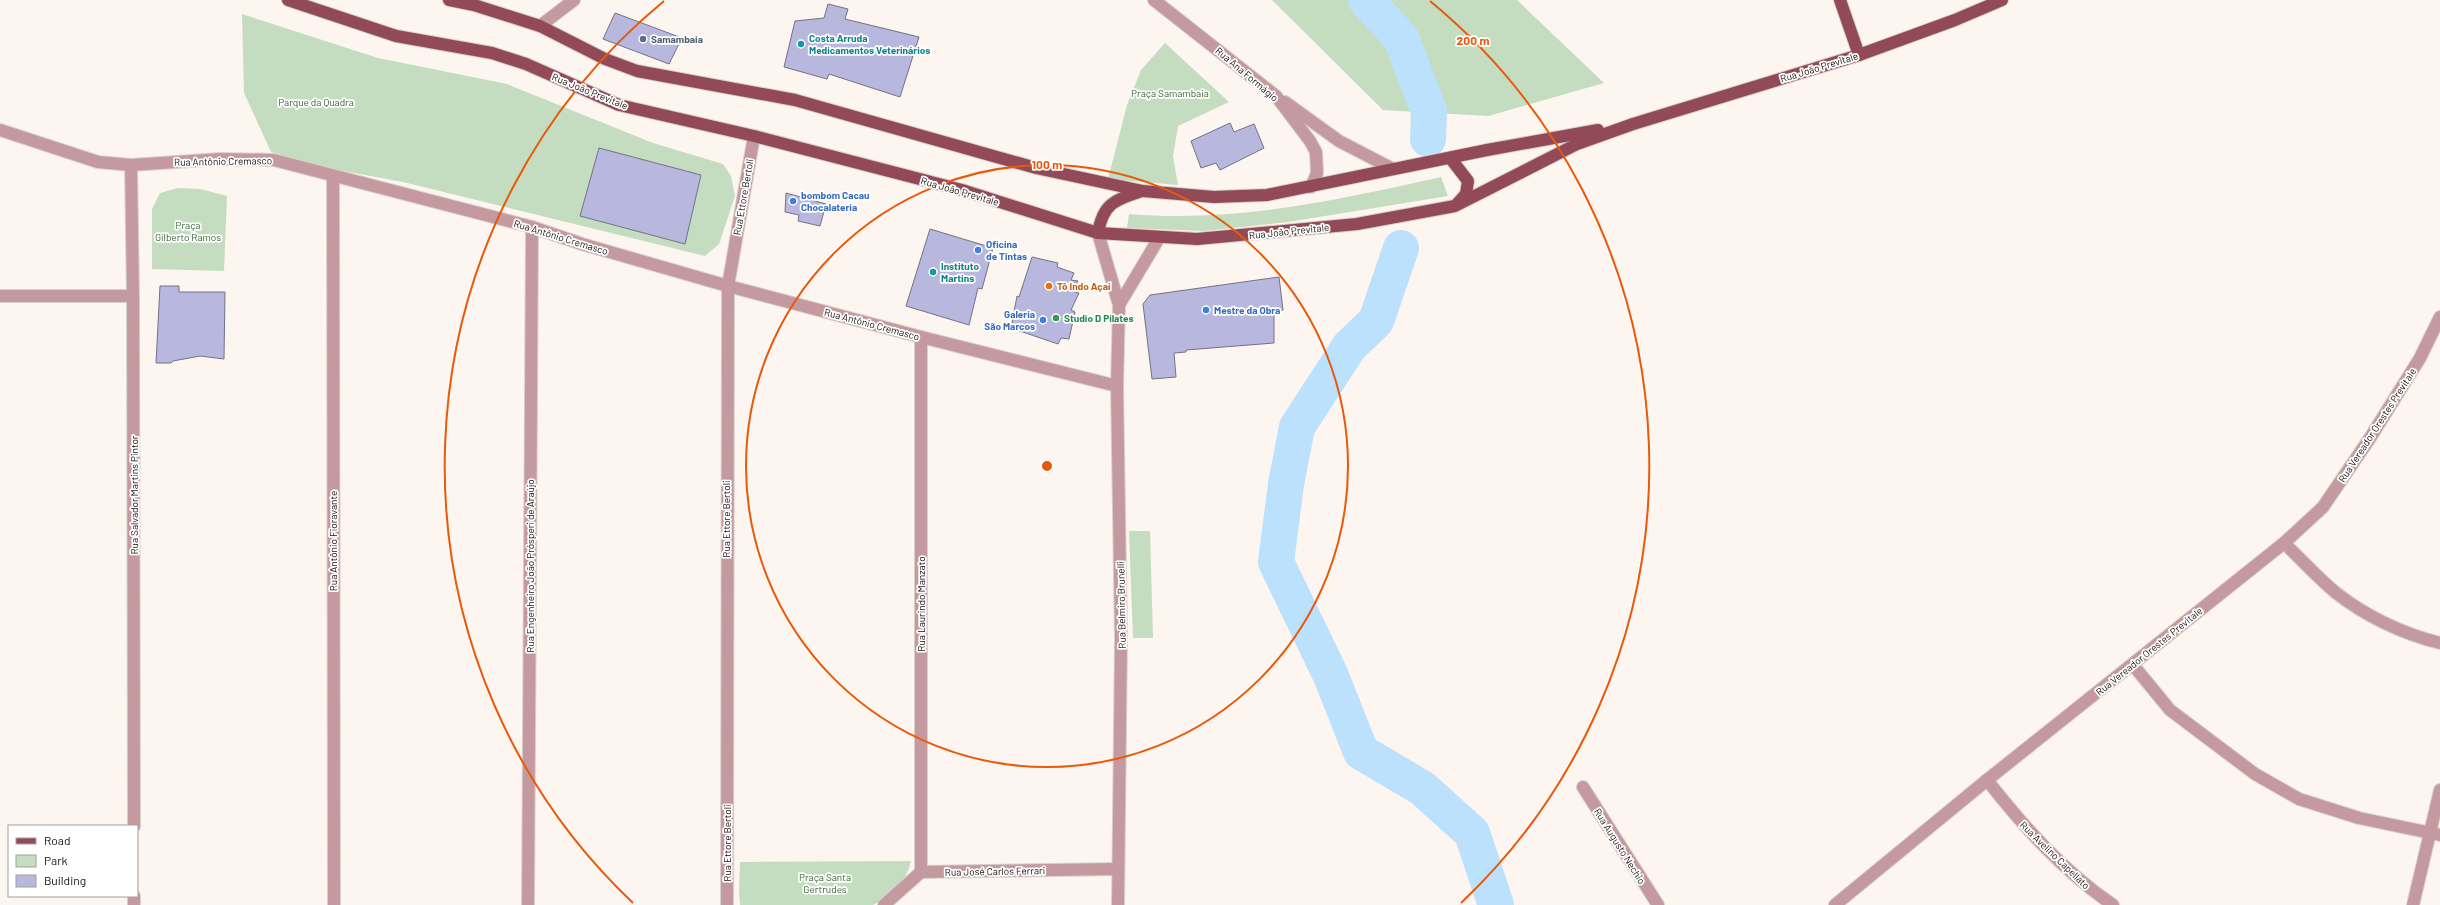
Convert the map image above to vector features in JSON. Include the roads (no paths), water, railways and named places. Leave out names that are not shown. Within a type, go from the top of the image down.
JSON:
[{"type":"main road","name":"Rua João Previtale","points":[[288,0],[396,36],[492,53],[526,64],[619,105],[754,136],[962,190],[1098,234],[1198,239],[1357,224],[1455,206],[1577,144],[1633,124],[1859,54],[1955,20],[2002,0]]},
{"type":"main road","name":"Rua João Previtale","points":[[449,0],[474,5],[540,26],[605,59],[637,71],[795,100],[1036,168],[1143,191],[1214,197],[1267,195],[1393,169],[1451,159],[1487,150],[1633,124]]},
{"type":"main road","points":[[1840,0],[1859,54]]},
{"type":"main road","points":[[1451,159],[1468,181],[1466,194],[1455,206]]},
{"type":"main road","points":[[1098,234],[1107,207],[1120,199],[1143,191]]},
{"type":"street","points":[[540,26],[574,0]]},
{"type":"street","name":"Rua Ana Formágio","points":[[1154,0],[1276,96],[1310,141],[1316,152],[1318,173],[1311,187]]},
{"type":"street","points":[[1276,96],[1339,141],[1393,169]]},
{"type":"street","name":"Rua Antônio Cremasco","points":[[0,130],[98,162],[131,165],[221,159],[274,160],[333,177],[532,227],[582,244],[728,286],[921,337],[1117,386]]},
{"type":"street","name":"Rua Ettore Bertoli","points":[[727,905],[728,286],[754,136]]},
{"type":"street","name":"Rua Salvador Martins Pintor","points":[[131,165],[133,296],[134,825]]},
{"type":"street","name":"Rua Antônio Fioravante","points":[[333,177],[334,905]]},
{"type":"street","name":"Rua Engenheiro João Prósperi de Araújo","points":[[528,905],[532,227]]},
{"type":"street","name":"Rua Belmiro Brunelli","points":[[1098,234],[1119,305],[1117,386],[1121,638],[1118,905]]},
{"type":"street","name":"Rua Belmiro Brunelli","points":[[1119,305],[1159,238]]},
{"type":"street","points":[[0,296],[133,296]]},
{"type":"street","name":"Rua Vereador Orestes Previtale","points":[[1841,903],[1986,780],[2133,665],[2188,618],[2284,543],[2323,507],[2370,438],[2420,358],[2440,318]]},
{"type":"street","name":"Rua Vereador Orestes Previtale","points":[[2420,358],[2440,336]]},
{"type":"street","name":"Rua Laurindo Manzato","points":[[921,337],[921,872]]},
{"type":"street","points":[[2284,543],[2335,592],[2374,618],[2422,638],[2440,643]]},
{"type":"street","points":[[2133,665],[2170,710],[2207,740],[2261,778],[2299,799],[2359,818],[2435,834]]},
{"type":"street","name":"Rua Avelino Capellato","points":[[1986,780],[2023,826],[2043,846],[2092,891],[2113,905]]},
{"type":"street","name":"Rua Augusto Nechio","points":[[1583,787],[1658,905]]},
{"type":"street","points":[[2414,905],[2435,834],[2440,790]]},
{"type":"street","name":"Rua José Carlos Ferrari","points":[[921,872],[1118,869]]},
{"type":"street","points":[[884,905],[921,872]]},
{"type":"waterway","points":[[1366,0],[1401,38],[1429,111],[1428,139]]},
{"type":"waterway","points":[[1401,248],[1376,321],[1349,347],[1297,427],[1286,484],[1276,562],[1331,676],[1361,752],[1422,788],[1472,833],[1496,905]]},
{"type":"place","name":"Samambaia","points":[[643,39]]},
{"type":"place","name":"Costa Arruda Medicamentos Veterinários","points":[[801,44]]},
{"type":"place","name":"bombom Cacau Chocalateria","points":[[793,201]]},
{"type":"place","name":"Oficina de Tintas","points":[[978,250]]},
{"type":"place","name":"Instituto Martins","points":[[933,272]]},
{"type":"place","name":"Tô Indo Açaí","points":[[1049,286]]},
{"type":"place","name":"Mestre da Obra","points":[[1206,310]]},
{"type":"place","name":"Studio D Pilates","points":[[1056,318]]},
{"type":"place","name":"Galeria São Marcos","points":[[1043,320]]},
{"type":"park label","name":"Praça Samambaia","points":[[1170,93]]},
{"type":"park label","name":"Parque da Quadra","points":[[316,102]]},
{"type":"park label","name":"Praça Gilberto Ramos","points":[[188,230]]},
{"type":"park label","name":"Praça Santa Gertrudes","points":[[825,882]]}]
